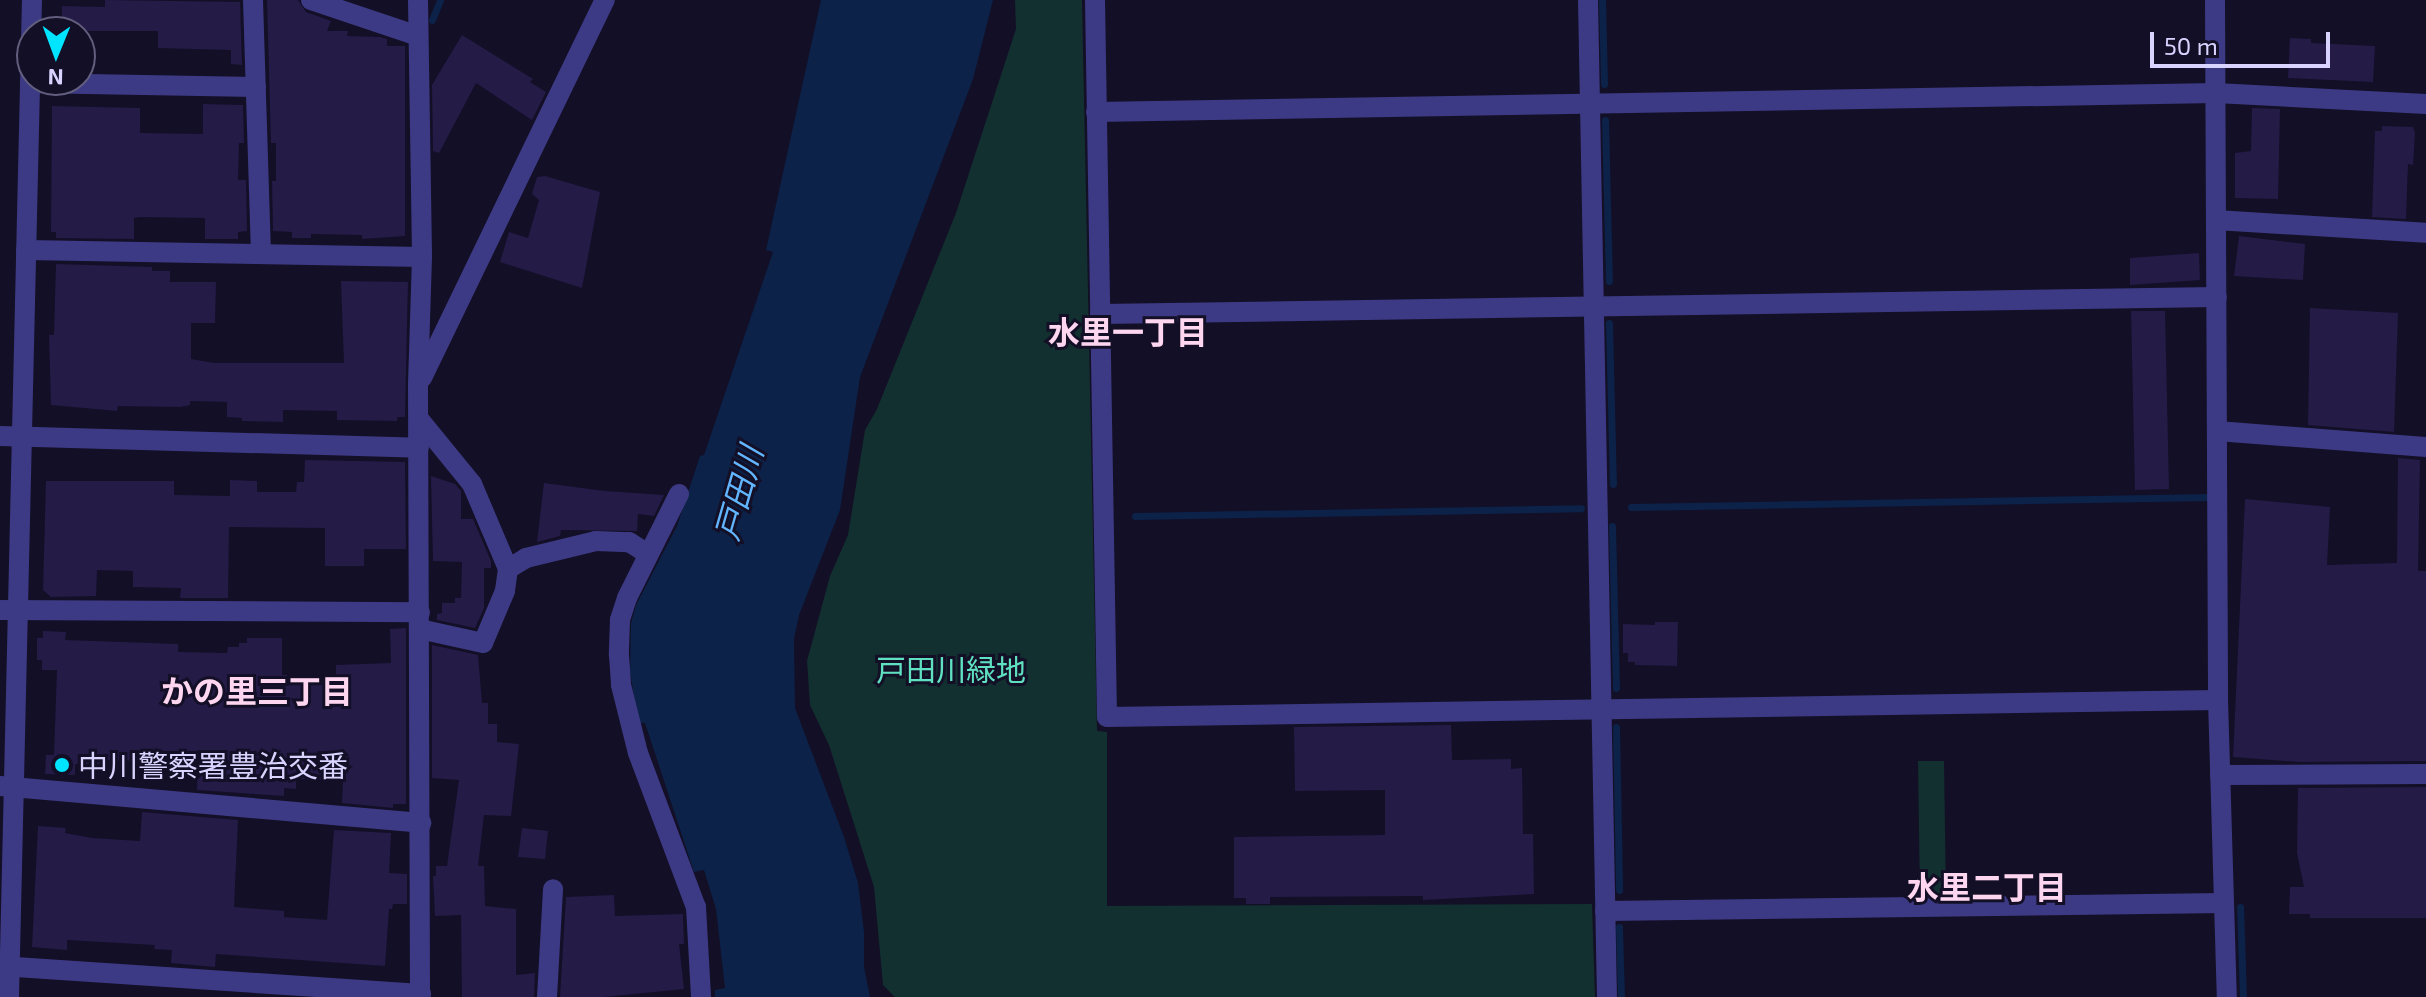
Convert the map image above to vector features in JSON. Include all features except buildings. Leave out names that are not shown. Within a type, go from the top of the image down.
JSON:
[{"type":"street","points":[[253,0],[261,253]]},
{"type":"street","points":[[311,0],[418,36]]},
{"type":"street","points":[[5,966],[420,996],[418,386],[422,257],[418,0]]},
{"type":"street","points":[[418,386],[605,0]]},
{"type":"street","points":[[1095,0],[1107,717],[2218,700]]},
{"type":"street","points":[[1588,0],[1607,997]]},
{"type":"street","points":[[2215,0],[2218,700],[2227,997]]},
{"type":"street","points":[[96,84],[256,87]]},
{"type":"street","points":[[1096,112],[2216,93],[2426,104]]},
{"type":"street","points":[[9,997],[5,966],[10,436],[26,250],[30,96]]},
{"type":"street","points":[[2216,220],[2426,233]]},
{"type":"street","points":[[26,250],[422,257]]},
{"type":"street","points":[[1100,314],[2217,297]]},
{"type":"street","points":[[9,610],[420,621],[483,643],[505,591],[508,569],[472,484],[419,419]]},
{"type":"street","points":[[2217,431],[2426,447]]},
{"type":"street","points":[[10,436],[419,448]]},
{"type":"street","points":[[679,494],[648,554],[620,620],[621,685],[638,753],[696,907],[701,997]]},
{"type":"street","points":[[508,569],[526,558],[596,541],[629,542],[648,554]]},
{"type":"street","points":[[2220,775],[2426,774]]},
{"type":"street","points":[[8,786],[421,823]]},
{"type":"street","points":[[547,997],[553,889]]},
{"type":"street","points":[[1605,911],[2224,903]]},
{"type":"green space","name":"戸田川緑地","points":[[1015,0],[1082,0],[1097,731],[1107,732],[1107,906],[1592,904],[1595,997],[895,997],[883,985],[874,887],[829,745],[810,705],[807,661],[830,576],[848,535],[865,430],[877,409],[956,213],[1016,29]]},
{"type":"green space","points":[[1918,761],[1944,761],[1946,898],[1920,897]]},
{"type":"water","name":"戸田川","points":[[821,0],[993,0],[973,79],[860,377],[840,510],[799,615],[794,639],[795,708],[844,837],[858,883],[864,932],[864,967],[870,997],[715,997],[715,990],[725,988],[716,909],[704,870],[694,872],[645,723],[638,723],[630,671],[631,623],[636,605],[677,526],[773,252],[766,250]]},
{"type":"waterway","points":[[432,20],[440,0]]},
{"type":"waterway","points":[[1602,0],[1604,84]]},
{"type":"waterway","points":[[1605,120],[1609,281]]},
{"type":"waterway","points":[[1609,323],[1613,484]]},
{"type":"waterway","points":[[1631,507],[2210,497]]},
{"type":"waterway","points":[[1135,516],[1581,508]]},
{"type":"waterway","points":[[1612,526],[1616,688]]},
{"type":"waterway","points":[[1616,727],[1619,890]]},
{"type":"waterway","points":[[2240,907],[2243,997]]},
{"type":"waterway","points":[[1619,927],[1621,997]]},
{"type":"place","name":"中川警察署豊治交番","points":[[62,765]]},
{"type":"district","name":"水里一丁目","points":[[1128,331]]},
{"type":"district","name":"かの里三丁目","points":[[257,690]]},
{"type":"district","name":"水里二丁目","points":[[1987,886]]}]
